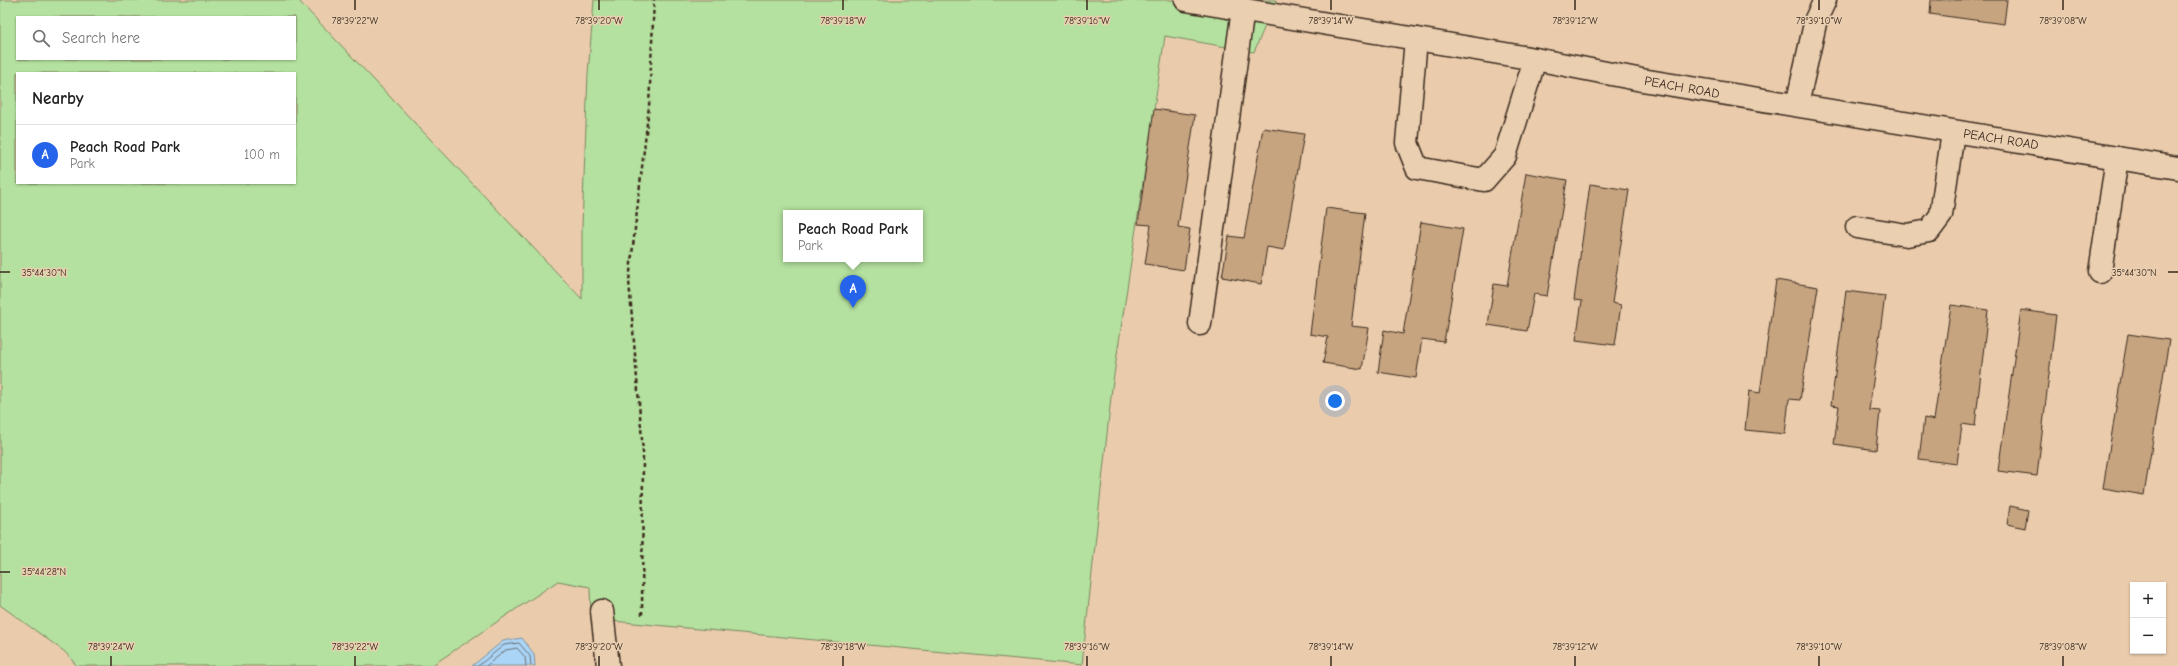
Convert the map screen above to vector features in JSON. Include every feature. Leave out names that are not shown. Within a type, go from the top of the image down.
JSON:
[{"type":"street","name":"PEACH ROAD","points":[[1186,0],[1535,59],[1642,80],[2178,168]]},
{"type":"street","points":[[1797,105],[1816,19],[1825,0]]},
{"type":"street","points":[[1200,324],[1242,9]]},
{"type":"street","points":[[1416,39],[1407,143],[1417,168],[1484,180],[1505,156],[1535,59]]},
{"type":"street","points":[[1857,228],[1907,234],[1929,231],[1942,215],[1953,132]]},
{"type":"street","points":[[2100,272],[2117,158]]},
{"type":"street","points":[[602,611],[608,666]]},
{"type":"path","points":[[642,616],[643,452],[629,281],[650,106],[654,0]]},
{"type":"green space","points":[[0,0],[298,0],[582,299],[582,227],[588,74],[594,0],[1276,0],[1254,52],[1165,36],[1112,388],[1082,665],[591,619],[590,587],[558,581],[431,666],[77,666],[65,652],[0,605]]},
{"type":"water","points":[[522,638],[534,654],[535,666],[472,666],[503,641]]},
{"type":"building","points":[[1931,0],[2007,0],[2004,24],[1930,14]]},
{"type":"building","points":[[1154,109],[1195,115],[1178,227],[1190,229],[1184,270],[1145,264],[1151,225],[1138,224]]},
{"type":"building","points":[[1263,128],[1304,134],[1284,250],[1267,247],[1261,284],[1222,277],[1229,236],[1244,238]]},
{"type":"building","points":[[1526,173],[1567,180],[1547,296],[1534,294],[1527,331],[1488,325],[1494,284],[1507,286]]},
{"type":"building","points":[[1590,184],[1629,190],[1612,303],[1621,305],[1615,345],[1576,340],[1582,301],[1574,300]]},
{"type":"building","points":[[1326,208],[1365,213],[1351,326],[1369,328],[1362,369],[1323,363],[1328,337],[1310,334]]},
{"type":"building","points":[[1421,222],[1463,229],[1444,342],[1422,339],[1416,378],[1378,372],[1384,330],[1403,334]]},
{"type":"building","points":[[1776,280],[1818,287],[1800,400],[1789,399],[1785,434],[1745,430],[1749,391],[1760,393]]},
{"type":"building","points":[[1846,291],[1885,296],[1869,410],[1880,411],[1876,450],[1834,444],[1839,406],[1831,405]]},
{"type":"building","points":[[1951,305],[1988,310],[1975,426],[1962,424],[1957,464],[1919,459],[1924,418],[1934,420]]},
{"type":"building","points":[[2021,310],[2056,315],[2037,476],[1998,471]]},
{"type":"building","points":[[2128,334],[2169,340],[2144,495],[2103,488]]},
{"type":"building","points":[[2010,506],[2028,510],[2025,528],[2007,524]]},
{"type":"place","name":"Peach Road Park","points":[[853,308]]}]
